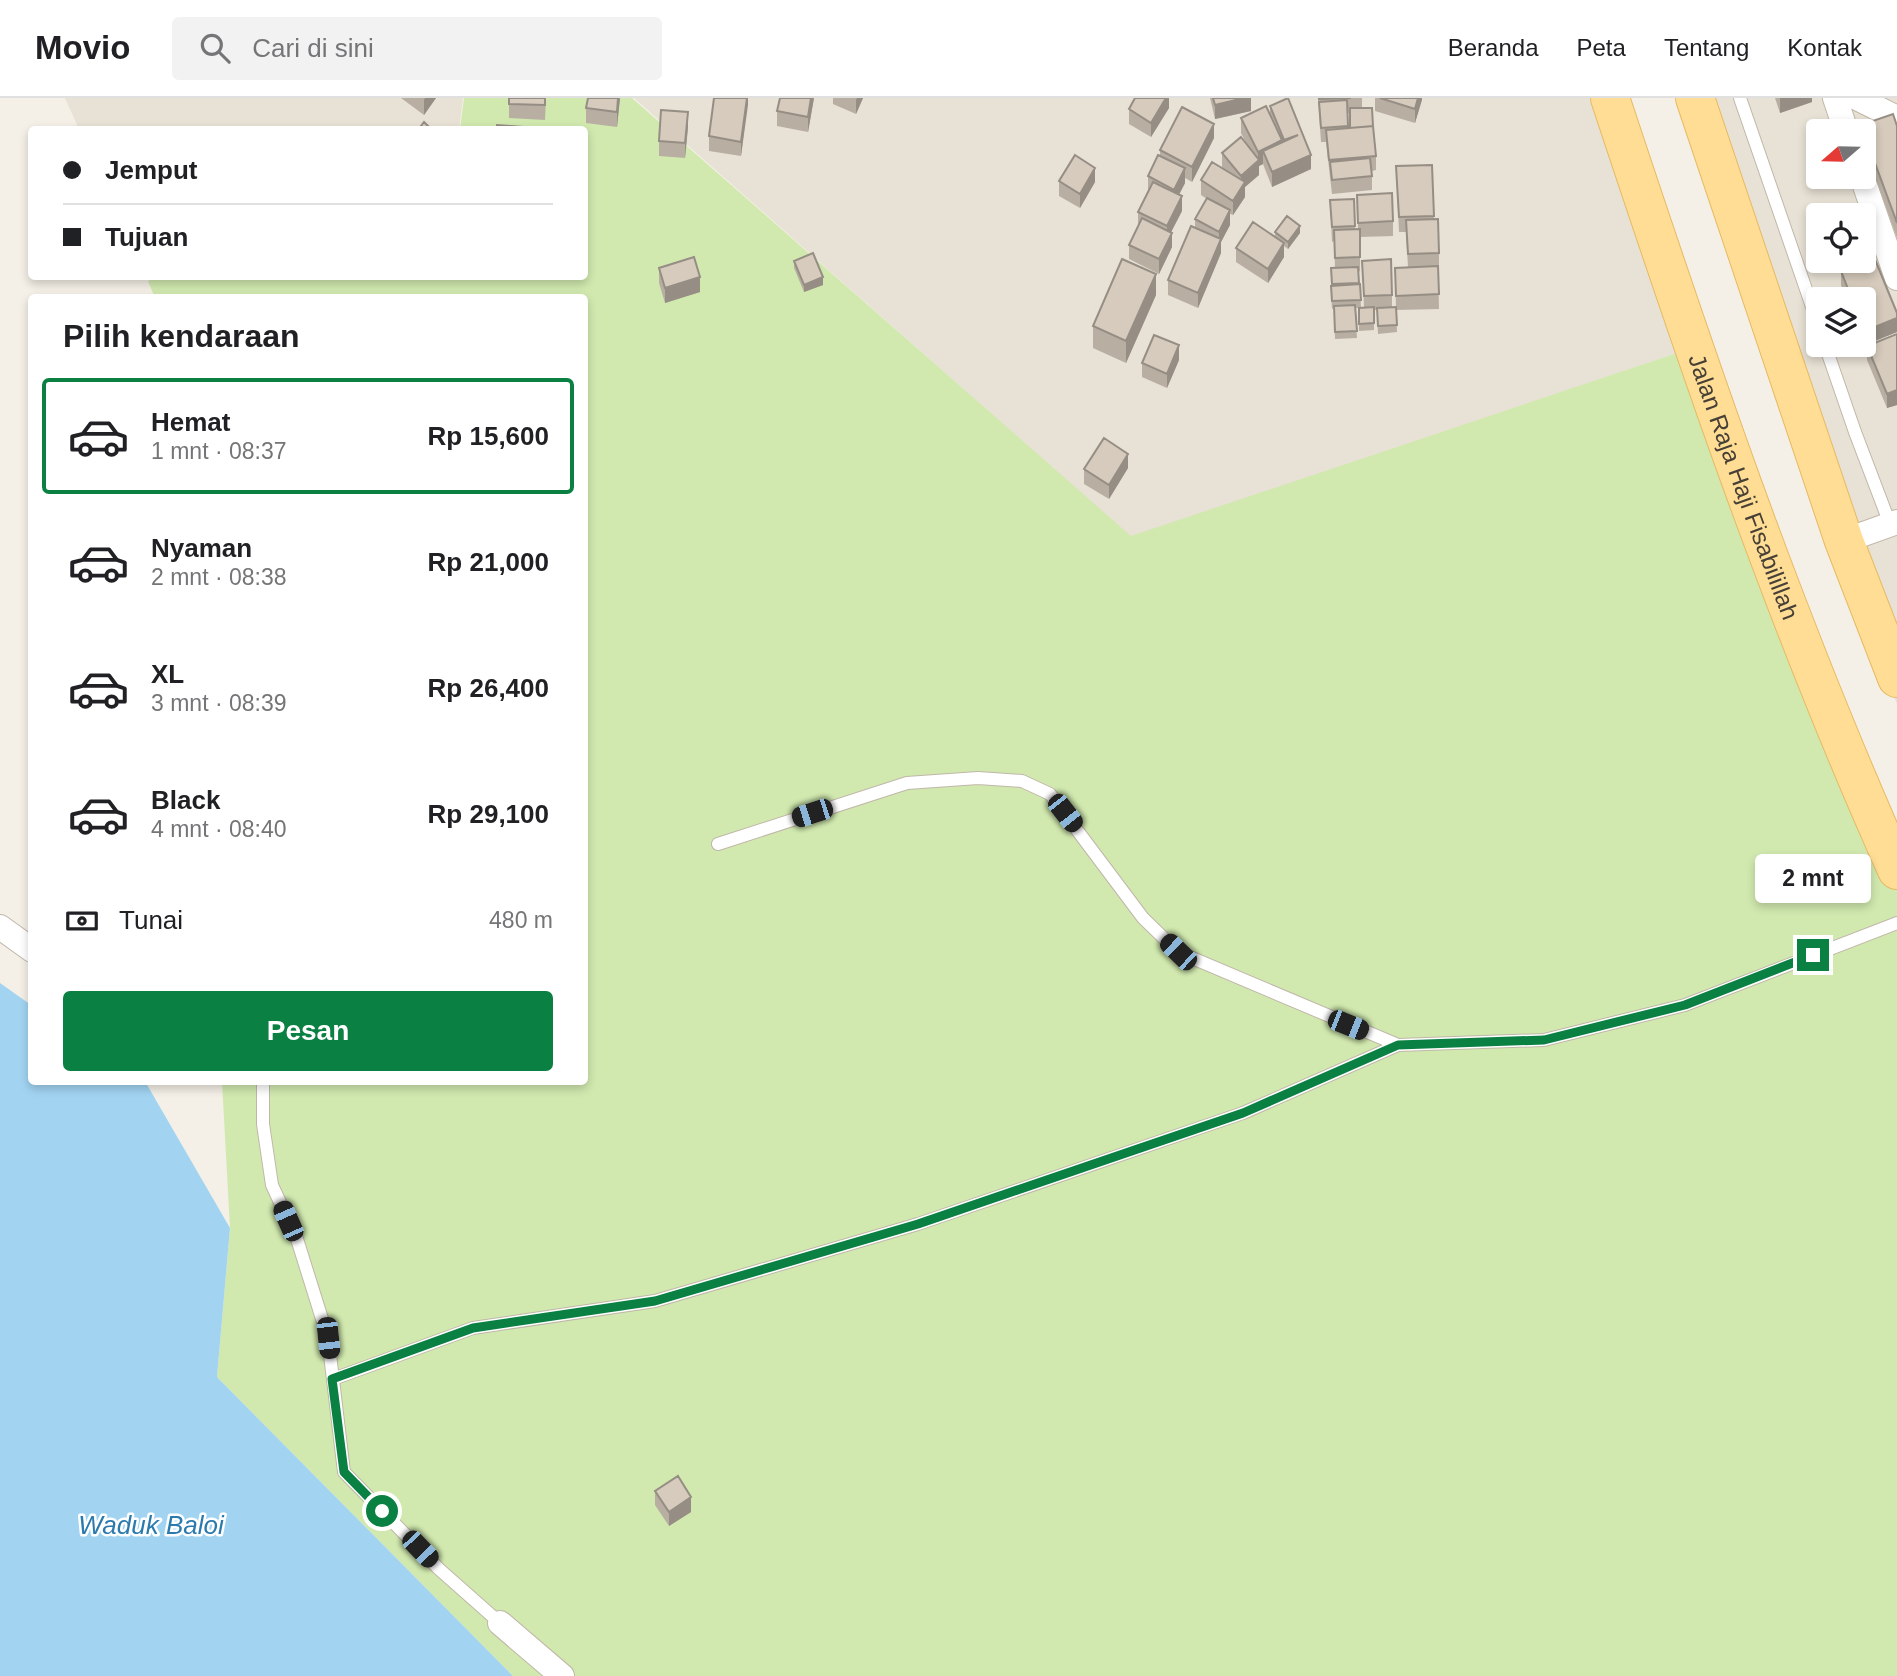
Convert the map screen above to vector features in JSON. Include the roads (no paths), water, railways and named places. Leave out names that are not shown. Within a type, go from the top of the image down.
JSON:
[{"type":"main road","name":"Jalan Raja Haji Fisabilillah","points":[[1611,98],[1692,345],[1765,544],[1897,870]]},
{"type":"main road","points":[[1695,98],[1844,541],[1897,678]]},
{"type":"street","points":[[1835,98],[1842,119]]},
{"type":"street","points":[[1857,98],[1897,118]]},
{"type":"street","points":[[1866,189],[1897,278]]},
{"type":"street","points":[[1844,541],[1894,523]]},
{"type":"street","points":[[0,928],[28,947]]},
{"type":"street","points":[[500,1623],[562,1676]]},
{"type":"lane","points":[[1740,98],[1806,289]]},
{"type":"lane","points":[[1829,357],[1855,432],[1894,523]]},
{"type":"lane","points":[[718,844],[907,783],[978,778],[1022,781],[1051,794],[1143,918],[1178,952],[1398,1045]]},
{"type":"lane","points":[[332,1379],[473,1328],[655,1301],[918,1224],[1243,1113],[1398,1045],[1544,1040],[1557,1037],[1685,1005],[1897,923]]},
{"type":"lane","points":[[263,1085],[263,1124],[272,1185],[297,1239],[328,1338],[344,1472],[439,1569],[500,1623]]},
{"type":"water","name":"Waduk Baloi","points":[[0,983],[28,1003],[28,1085],[147,1085],[230,1228],[217,1377],[513,1676],[0,1676]]}]
